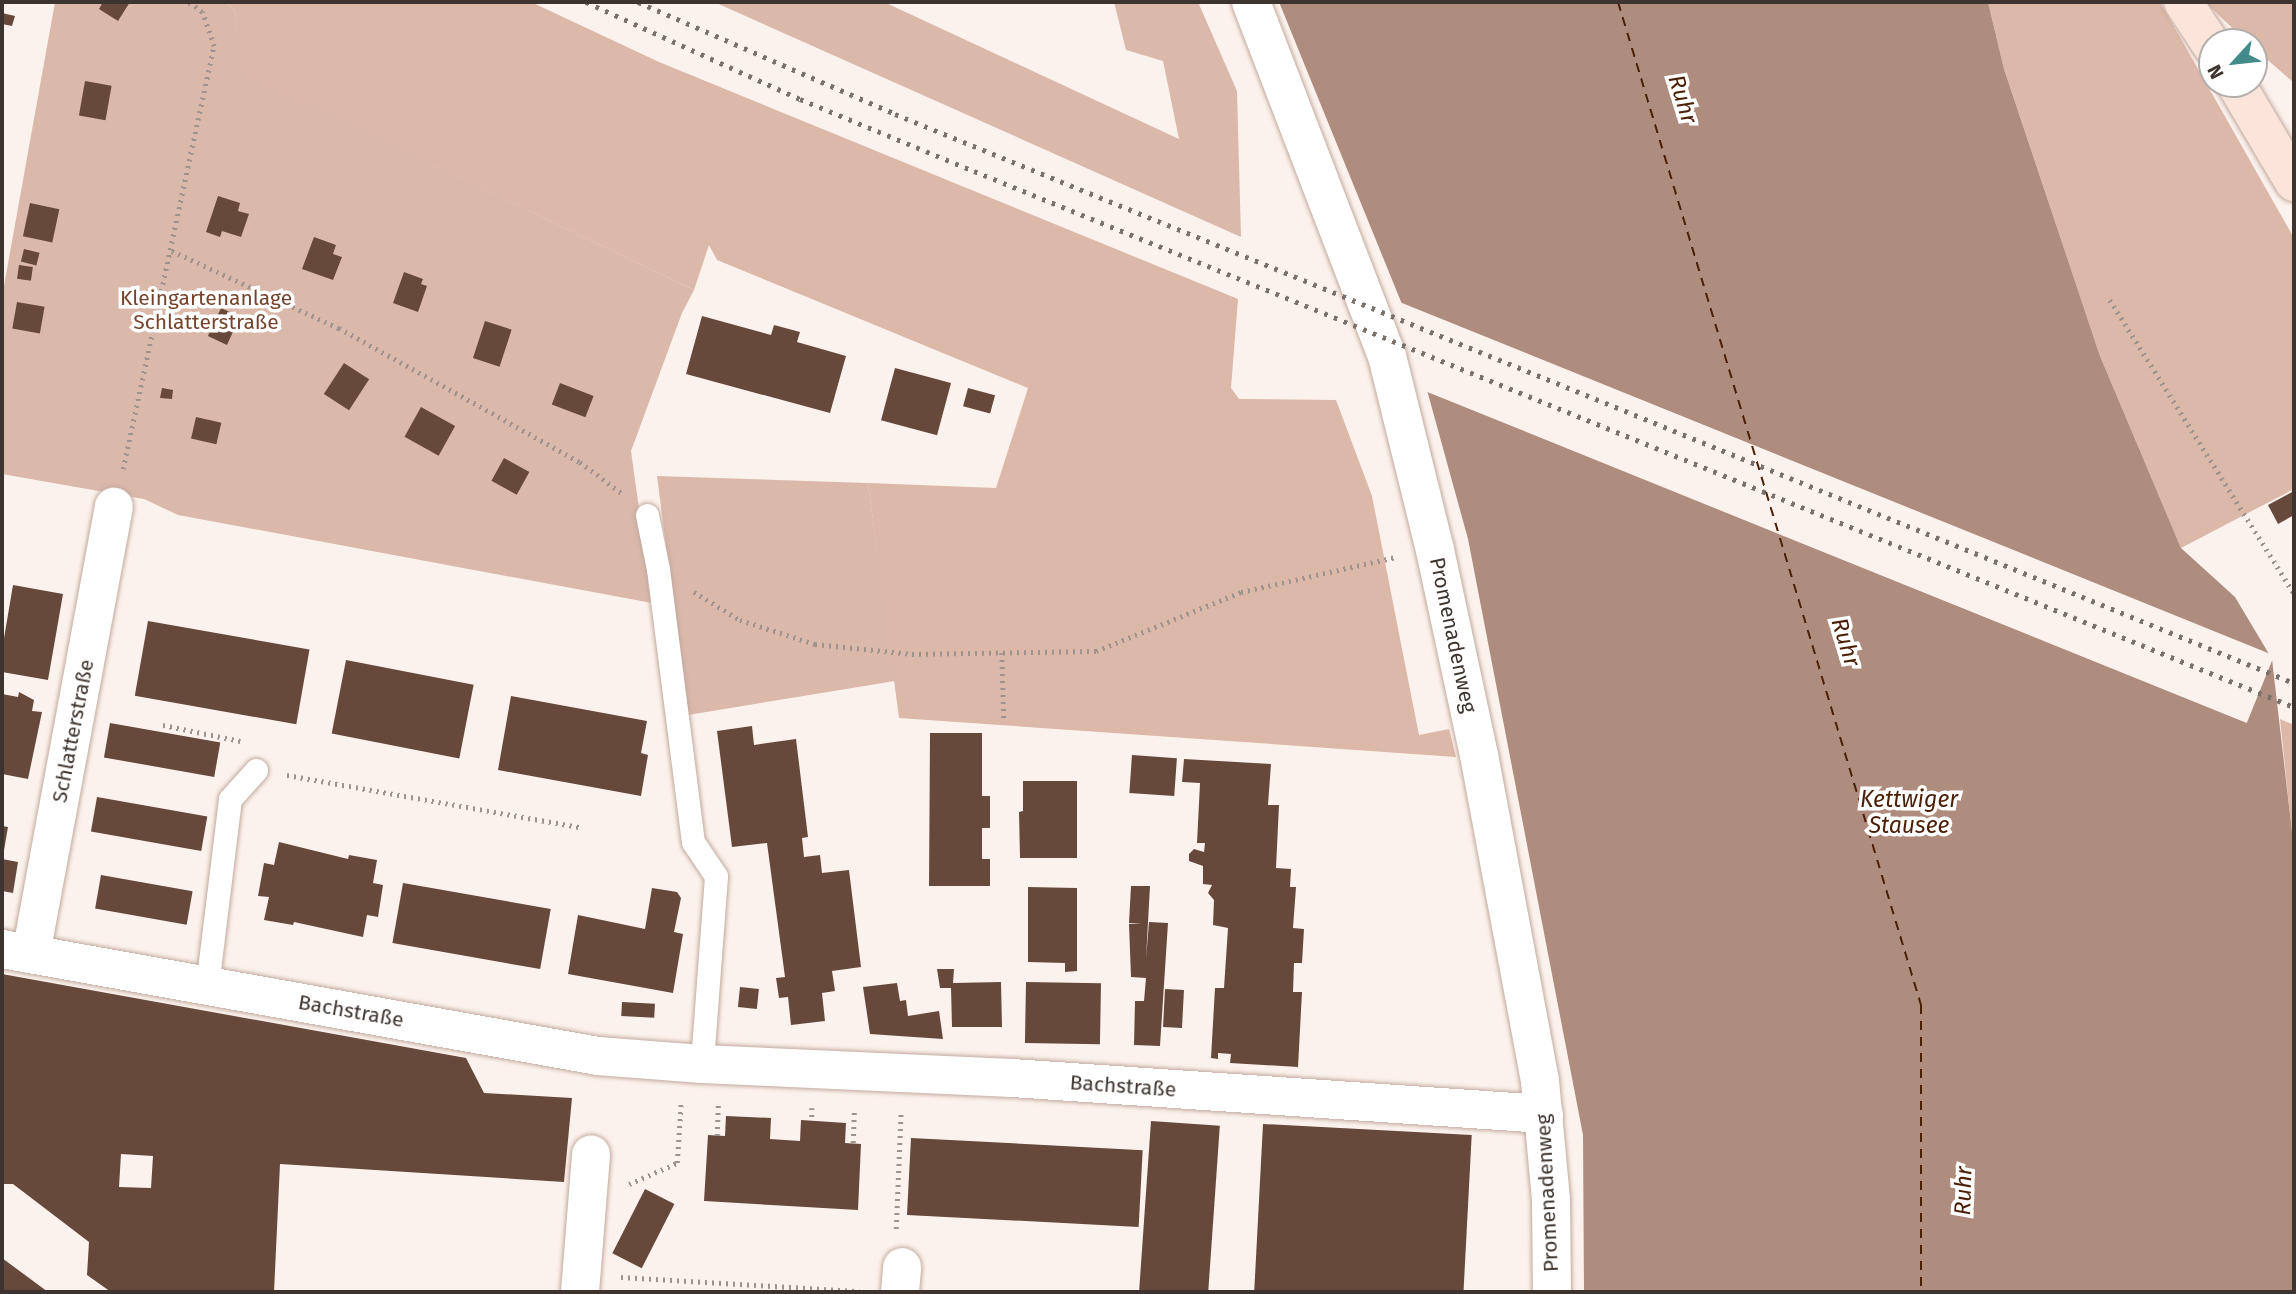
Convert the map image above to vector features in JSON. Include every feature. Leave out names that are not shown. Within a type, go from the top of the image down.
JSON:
[{"type":"main road","points":[[2183,2],[2200,28]]},
{"type":"main road","points":[[2250,98],[2277,124],[2294,182]]},
{"type":"street","name":"Promenadenweg","points":[[1251,2],[1387,356],[1435,550],[1521,971],[1544,1114],[1551,1199],[1552,1292]]},
{"type":"street","name":"Schlatterstraße","points":[[17,952],[114,507]]},
{"type":"street","name":"Bachstraße","points":[[17,952],[598,1056],[1544,1114]]},
{"type":"street","points":[[581,1284],[591,1154]]},
{"type":"lane","points":[[648,515],[658,569],[693,842],[716,876],[693,1063]]},
{"type":"lane","points":[[207,986],[230,799],[256,770]]},
{"type":"path","points":[[114,507],[172,251],[214,47],[202,12],[188,2]]},
{"type":"path","points":[[172,251],[339,328],[580,462],[648,515]]},
{"type":"path","points":[[2110,300],[2294,593]]},
{"type":"path","points":[[658,569],[740,620],[815,644],[912,654],[1096,651],[1241,592],[1435,550]]},
{"type":"path","points":[[1002,653],[1004,719]]},
{"type":"path","points":[[163,725],[264,746],[256,770],[580,827]]},
{"type":"path","points":[[587,1202],[677,1163],[693,1063]]},
{"type":"path","points":[[901,1280],[896,1235],[903,1073]]},
{"type":"path","points":[[581,1284],[874,1292]]},
{"type":"green space","name":"Kleingartenanlage Schlatterstraße","points":[[55,2],[226,2],[235,11],[243,73],[694,290],[682,313],[631,451],[652,603],[178,515],[144,499],[2,474],[2,297]]},
{"type":"green space","points":[[714,2],[884,2],[1179,139],[1163,61],[1126,50],[1114,2],[1198,2],[1237,91],[1241,237]]},
{"type":"green space","points":[[657,476],[868,483],[895,681],[688,715]]},
{"type":"shaded area","points":[[226,2],[531,2],[659,62],[1238,299],[1231,388],[1239,399],[1336,400],[1372,496],[1419,735],[1449,729],[1456,757],[899,718],[868,483],[996,488],[1028,388],[717,260],[709,245],[694,290],[242,73],[235,11]]},
{"type":"shaded area","points":[[1988,2],[2160,2],[2198,69],[2198,98],[2215,98],[2294,238],[2294,489],[2181,548],[2100,356],[2004,69]]},
{"type":"shaded area","points":[[2205,2],[2294,2],[2294,83],[2268,60],[2268,28],[2232,28]]},
{"type":"shaded area","points":[[2280,719],[2294,725],[2294,849],[2293,843]]},
{"type":"water","name":"Kettwiger Stausee","points":[[1279,2],[1988,2],[2004,69],[2100,356],[2181,548],[2235,597],[2272,659],[2294,849],[2294,1292],[1584,1292],[1583,1135],[1468,539],[1406,314]]},
{"type":"pier","points":[[1397,301],[2274,655],[2247,723],[1370,369]]},
{"type":"building","points":[[103,2],[130,2],[118,21],[99,9]]},
{"type":"building","points":[[2,13],[15,16],[12,26],[2,24]]},
{"type":"building","points":[[85,81],[112,86],[106,120],[79,115]]},
{"type":"building","points":[[218,196],[240,203],[238,211],[249,214],[241,237],[222,231],[220,237],[206,232]]},
{"type":"building","points":[[30,203],[59,209],[52,242],[23,236]]},
{"type":"building","points":[[314,237],[336,245],[333,254],[342,257],[333,280],[302,269]]},
{"type":"building","points":[[24,249],[40,253],[36,265],[21,262]]},
{"type":"building","points":[[19,265],[33,267],[31,281],[17,279]]},
{"type":"building","points":[[404,272],[423,279],[421,284],[427,286],[418,312],[393,303]]},
{"type":"building","points":[[17,302],[45,307],[40,333],[12,329]]},
{"type":"building","points":[[221,308],[240,317],[227,345],[208,336]]},
{"type":"building","points":[[702,316],[771,335],[774,325],[800,332],[797,342],[846,356],[830,413],[686,374]]},
{"type":"building","points":[[485,321],[512,330],[500,367],[473,358]]},
{"type":"building","points":[[344,363],[369,379],[349,410],[324,394]]},
{"type":"building","points":[[895,368],[951,383],[937,435],[881,420]]},
{"type":"building","points":[[560,383],[594,396],[585,417],[552,404]]},
{"type":"building","points":[[162,388],[173,390],[172,399],[160,398]]},
{"type":"building","points":[[968,388],[995,395],[990,414],[963,406]]},
{"type":"building","points":[[421,407],[455,426],[439,456],[405,437]]},
{"type":"building","points":[[196,417],[221,423],[216,444],[191,438]]},
{"type":"building","points":[[504,458],[529,472],[517,495],[491,481]]},
{"type":"building","points":[[2294,491],[2294,515],[2278,524],[2268,505]]},
{"type":"building","points":[[13,585],[63,594],[48,680],[2,672],[2,650]]},
{"type":"building","points":[[148,621],[310,649],[296,724],[135,696]]},
{"type":"building","points":[[346,660],[474,685],[459,758],[332,734]]},
{"type":"building","points":[[19,692],[34,700],[32,711],[42,712],[28,779],[2,774],[2,694],[18,697]]},
{"type":"building","points":[[511,696],[647,721],[641,753],[648,755],[641,796],[498,770]]},
{"type":"building","points":[[110,723],[220,742],[214,777],[104,757]]},
{"type":"building","points":[[752,726],[754,745],[796,739],[808,837],[802,838],[804,857],[820,855],[822,873],[849,870],[861,967],[832,971],[835,991],[822,993],[825,1021],[791,1025],[788,997],[779,998],[776,978],[785,977],[767,843],[732,847],[717,731]]},
{"type":"building","points":[[930,733],[982,733],[982,796],[990,796],[990,828],[982,828],[982,859],[990,859],[990,886],[929,886]]},
{"type":"building","points":[[1132,755],[1177,758],[1174,796],[1129,793]]},
{"type":"building","points":[[1184,759],[1271,764],[1268,805],[1279,805],[1276,868],[1291,869],[1290,887],[1296,887],[1293,928],[1304,929],[1302,963],[1294,963],[1293,992],[1302,992],[1298,1067],[1230,1063],[1231,1054],[1218,1053],[1218,1059],[1211,1058],[1215,988],[1224,988],[1228,928],[1213,925],[1214,900],[1208,893],[1212,885],[1203,884],[1203,866],[1189,861],[1189,854],[1194,849],[1204,852],[1205,843],[1197,843],[1200,783],[1182,782]]},
{"type":"building","points":[[1023,781],[1077,781],[1077,858],[1020,858],[1019,812],[1023,811]]},
{"type":"building","points":[[97,797],[207,816],[201,851],[91,831]]},
{"type":"building","points":[[2,826],[8,827],[3,856],[2,856]]},
{"type":"building","points":[[279,842],[348,859],[349,855],[377,860],[373,883],[383,885],[378,917],[367,915],[363,937],[294,922],[293,925],[264,920],[269,897],[258,896],[264,863],[274,865]]},
{"type":"building","points":[[2,859],[18,862],[13,893],[2,891]]},
{"type":"building","points":[[101,875],[193,891],[187,925],[95,908]]},
{"type":"building","points":[[403,883],[551,909],[540,969],[392,943]]},
{"type":"building","points":[[1131,886],[1150,886],[1146,959],[1149,922],[1168,923],[1160,1046],[1134,1045],[1135,1001],[1144,1001],[1146,978],[1131,977],[1129,924],[1142,924],[1129,923]]},
{"type":"building","points":[[1028,887],[1077,888],[1077,971],[1065,972],[1065,963],[1028,962]]},
{"type":"building","points":[[652,888],[677,892],[681,898],[674,932],[683,934],[673,993],[568,974],[578,915],[645,929]]},
{"type":"building","points":[[937,969],[954,969],[953,983],[1001,982],[1002,1027],[952,1027],[951,988],[940,988]]},
{"type":"building","points":[[2,974],[466,1058],[484,1093],[572,1098],[564,1182],[280,1164],[274,1292],[111,1292],[87,1275],[89,1242],[13,1184],[2,1184]],"holes":[[[121,1154],[153,1156],[151,1188],[119,1187]]]},
{"type":"building","points":[[1026,982],[1101,983],[1100,1044],[1025,1043]]},
{"type":"building","points":[[897,983],[900,1001],[906,1000],[908,1016],[939,1011],[943,1039],[870,1034],[863,987]]},
{"type":"building","points":[[740,987],[759,989],[757,1009],[738,1007]]},
{"type":"building","points":[[1165,989],[1184,990],[1182,1028],[1163,1027]]},
{"type":"building","points":[[622,1002],[655,1004],[654,1018],[621,1016]]},
{"type":"building","points":[[726,1116],[771,1118],[770,1139],[800,1141],[801,1120],[846,1123],[845,1143],[861,1144],[858,1210],[704,1201],[708,1135],[725,1136]]},
{"type":"building","points":[[1151,1121],[1220,1126],[1208,1292],[1139,1291]]},
{"type":"building","points":[[1263,1124],[1472,1135],[1463,1292],[1254,1292]]},
{"type":"building","points":[[911,1138],[1143,1150],[1139,1227],[907,1215]]},
{"type":"building","points":[[645,1189],[674,1204],[642,1268],[612,1253]]},
{"type":"building","points":[[2,1258],[48,1292],[2,1292]]},
{"type":"ferry route","points":[[1618,2],[1921,1005],[1921,1292]]},
{"type":"railway","points":[[586,2],[800,99],[974,171],[2294,707]]},
{"type":"railway","points":[[638,2],[895,114],[2294,683]]},
{"type":"water label","name":"Ruhr","points":[[1683,99]]},
{"type":"water label","name":"Ruhr","points":[[1846,642]]},
{"type":"water label","name":"Ruhr","points":[[1963,1191]]}]
